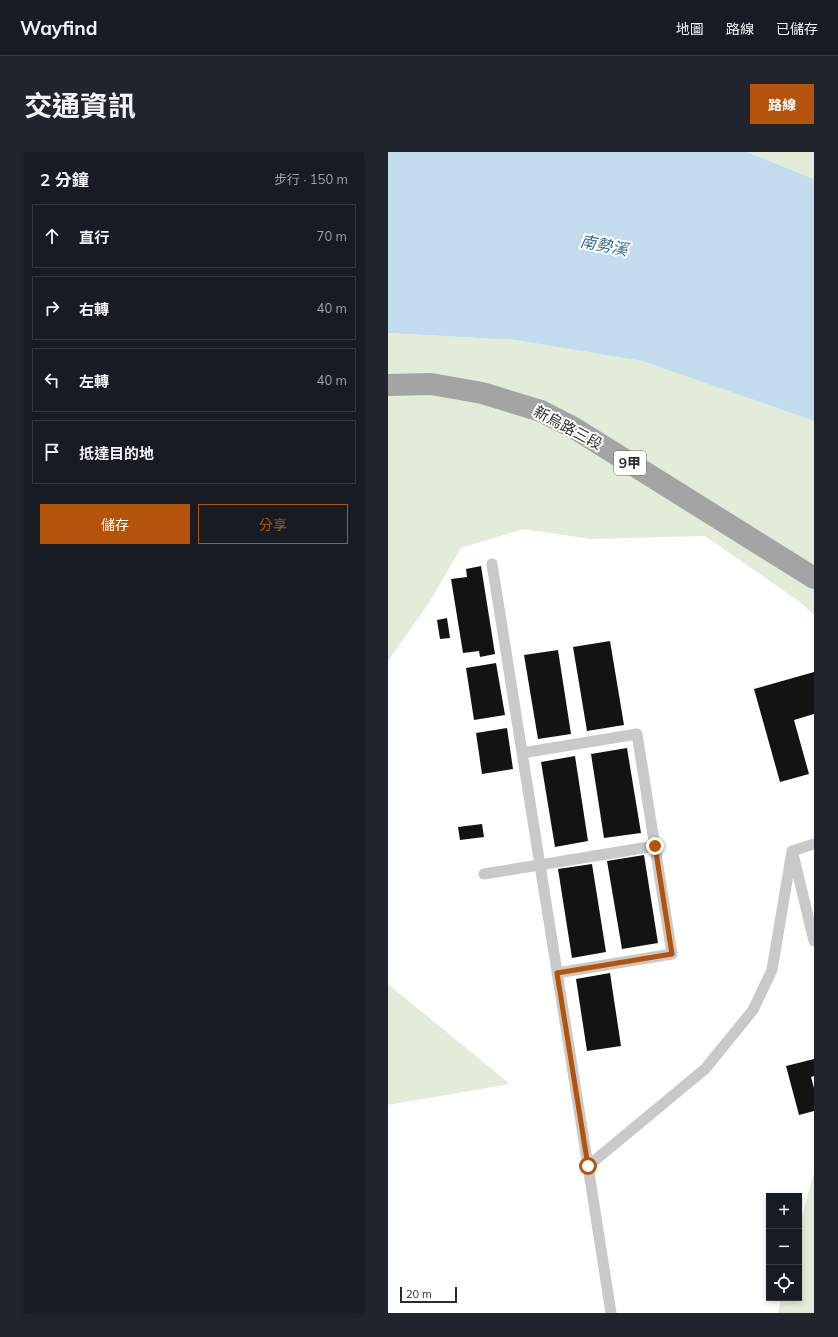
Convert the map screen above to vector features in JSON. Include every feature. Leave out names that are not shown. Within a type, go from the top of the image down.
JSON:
[{"type":"main road","name":"新烏路三段","points":[[388,385],[431,384],[482,393],[548,415],[574,428],[814,578]]},
{"type":"lane","points":[[492,564],[611,1313]]},
{"type":"lane","points":[[522,753],[637,734],[655,846],[672,954],[557,973]]},
{"type":"lane","points":[[792,851],[814,844]]},
{"type":"lane","points":[[484,874],[655,846]]},
{"type":"lane","points":[[792,851],[814,941]]},
{"type":"lane","points":[[588,1166],[705,1069],[753,1010],[772,970],[792,851]]},
{"type":"green space","points":[[747,152],[814,152],[814,179]]},
{"type":"green space","points":[[388,333],[515,340],[642,361],[814,421],[814,615],[800,602],[705,536],[591,539],[523,529],[461,548],[429,603],[388,661]]},
{"type":"green space","points":[[388,984],[510,1084],[388,1105]]},
{"type":"green space","points":[[814,1171],[814,1313],[778,1313],[780,1301],[802,1301],[802,1217]]},
{"type":"water","name":"南勢溪","points":[[388,152],[747,152],[814,179],[814,421],[642,361],[515,340],[388,333]]},
{"type":"building","points":[[481,566],[495,654],[480,657],[479,651],[463,653],[451,579],[467,577],[466,569]]},
{"type":"building","points":[[447,618],[450,638],[440,639],[437,620]]},
{"type":"building","points":[[610,641],[624,725],[587,731],[573,647]]},
{"type":"building","points":[[558,650],[571,734],[538,739],[524,655]]},
{"type":"building","points":[[496,663],[505,715],[474,720],[466,668]]},
{"type":"building","points":[[814,672],[814,714],[794,720],[809,774],[780,782],[754,689]]},
{"type":"building","points":[[507,728],[513,769],[482,774],[476,733]]},
{"type":"building","points":[[627,748],[641,833],[604,838],[591,754]]},
{"type":"building","points":[[575,756],[588,841],[555,847],[541,762]]},
{"type":"building","points":[[482,824],[484,837],[460,840],[458,827]]},
{"type":"building","points":[[644,855],[658,943],[622,949],[607,861]]},
{"type":"building","points":[[592,864],[606,952],[572,958],[558,869]]},
{"type":"building","points":[[610,973],[621,1046],[587,1051],[576,979]]},
{"type":"building","points":[[814,1059],[814,1076],[811,1077],[814,1088],[814,1111],[799,1115],[786,1066]]},
{"type":"route","points":[[588,1166],[557,973],[672,954],[655,846]]}]
